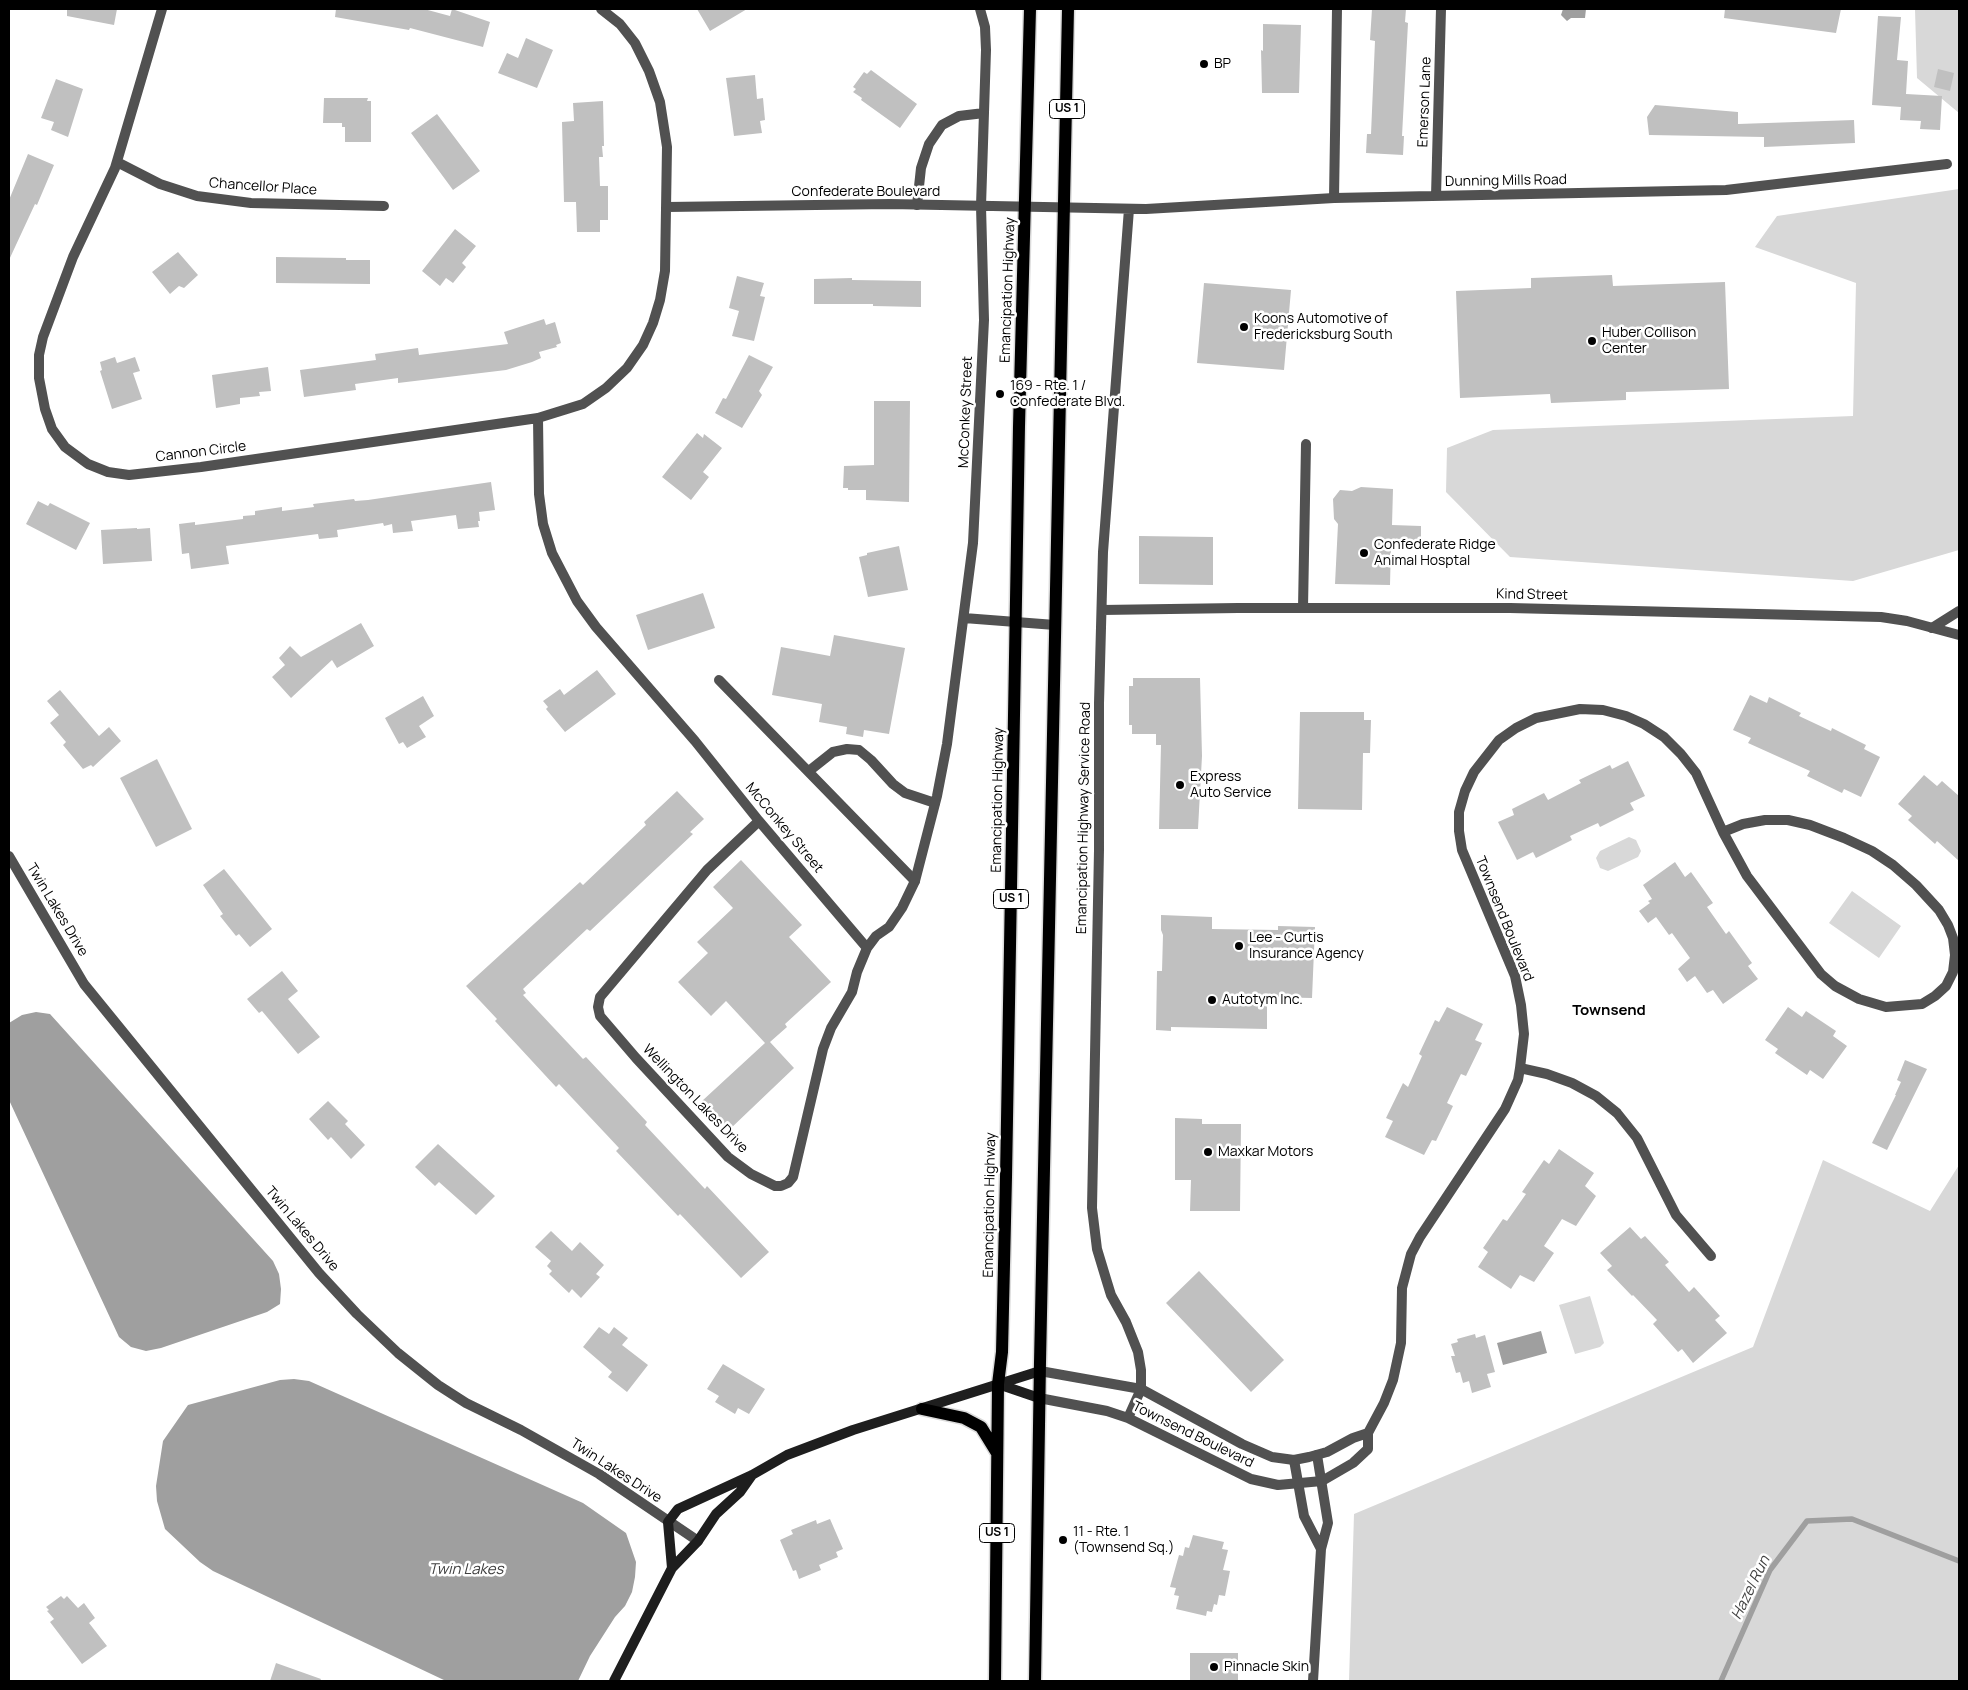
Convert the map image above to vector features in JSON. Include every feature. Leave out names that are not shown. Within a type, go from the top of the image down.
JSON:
[{"type":"main road","name":"Emancipation Highway","points":[[995,1681],[998,1384],[1002,1352],[1018,426],[1026,207],[1030,9]]},
{"type":"main road","name":"US 1","points":[[1035,1681],[1039,1398],[1068,9]]},
{"type":"main road","points":[[922,1409],[964,1418],[981,1427],[998,1454]]},
{"type":"street","name":"Cannon Circle","points":[[162,9],[117,162],[73,257],[43,337],[39,355],[40,386],[44,409],[52,429],[65,447],[88,464],[108,472],[129,474],[201,467],[538,418],[583,404],[613,381],[626,368],[643,345],[658,308],[665,271],[668,147],[660,102],[649,71],[635,43],[620,24],[601,9]]},
{"type":"street","name":"McConkey Street","points":[[538,418],[539,494],[543,524],[552,553],[577,601],[596,627],[695,741],[759,821],[867,948],[876,936],[889,927],[902,908],[916,880],[947,744],[964,618],[973,543],[984,320],[981,206],[986,50],[985,27],[980,9]]},
{"type":"street","points":[[1334,198],[1337,9]]},
{"type":"street","name":"Emerson Lane","points":[[1436,196],[1441,9]]},
{"type":"street","points":[[918,205],[921,168],[929,144],[942,125],[959,116],[984,113]]},
{"type":"street","name":"Chancellor Place","points":[[117,162],[160,184],[197,196],[251,203],[384,206]]},
{"type":"street","name":"Dunning Mills Road","points":[[1065,209],[1129,209],[1334,198],[1726,190],[1947,164]]},
{"type":"street","name":"Confederate Boulevard","points":[[666,207],[918,205],[1065,209]]},
{"type":"street","name":"Emancipation Highway Service Road","points":[[1128,1418],[1141,1389],[1141,1370],[1138,1352],[1126,1322],[1106,1282],[1097,1249],[1092,1208],[1104,552],[1129,209]]},
{"type":"street","points":[[1303,608],[1306,444]]},
{"type":"street","name":"Kind Street","points":[[1102,610],[1510,608],[1881,617],[1907,621],[1959,636]]},
{"type":"street","points":[[1932,628],[1959,611]]},
{"type":"street","points":[[964,618],[1055,625]]},
{"type":"street","points":[[720,680],[916,880]]},
{"type":"street","name":"Townsend Boulevard","points":[[1039,1398],[1073,1404],[1128,1418],[1251,1478],[1278,1485],[1322,1481],[1353,1463],[1368,1449],[1368,1432],[1384,1404],[1393,1380],[1400,1343],[1402,1288],[1411,1254],[1420,1237],[1505,1109],[1518,1080],[1524,1034],[1521,1005],[1514,976],[1462,850],[1459,812],[1465,791],[1474,772],[1499,740],[1516,728],[1536,718],[1580,709],[1603,710],[1626,716],[1644,724],[1664,737],[1681,754],[1696,774],[1724,832],[1747,876],[1821,974],[1835,986],[1859,1000],[1886,1007],[1922,1004],[1946,986],[1953,972],[1955,955],[1953,938],[1948,925],[1939,910],[1916,885],[1893,865],[1872,851],[1810,824],[1788,820],[1765,820],[1743,824],[1724,832]]},
{"type":"street","points":[[809,771],[833,752],[847,749],[859,750],[893,784],[905,793],[935,803]]},
{"type":"street","name":"Wellington Lakes Drive","points":[[759,821],[708,870],[600,997],[598,1007],[600,1016],[618,1037],[728,1157],[750,1174],[775,1186],[788,1182],[793,1177],[822,1049],[831,1028],[852,992],[857,972],[867,948]]},
{"type":"street","name":"Twin Lakes Drive","points":[[9,856],[84,984],[319,1273],[358,1314],[398,1353],[438,1385],[466,1403],[521,1430],[599,1474],[698,1541]]},
{"type":"street","points":[[1520,1068],[1547,1074],[1572,1083],[1596,1096],[1617,1113],[1637,1138],[1676,1215],[1711,1256]]},
{"type":"street","name":"Townsend Boulevard","points":[[1040,1371],[1141,1389],[1242,1444],[1272,1457],[1294,1460],[1317,1455],[1368,1432]]},
{"type":"street","name":"Twin Lakes Drive","points":[[672,1568],[668,1522],[678,1510],[752,1475],[787,1455],[844,1433],[1040,1371]]},
{"type":"street","points":[[998,1384],[1039,1398]]},
{"type":"street","points":[[1313,1681],[1321,1548],[1328,1523],[1317,1455]]},
{"type":"street","points":[[1294,1460],[1304,1516],[1321,1548]]},
{"type":"street","name":"Twin Lakes Drive","points":[[614,1681],[672,1568],[698,1541],[716,1514],[740,1492],[752,1475]]},
{"type":"shaded area","points":[[1915,9],[1959,9],[1959,113],[1917,78]]},
{"type":"shaded area","points":[[1959,189],[1959,550],[1853,581],[1510,557],[1446,492],[1447,448],[1493,430],[1853,416],[1856,283],[1755,247],[1777,216]]},
{"type":"shaded area","points":[[1629,837],[1636,840],[1641,851],[1638,857],[1608,871],[1600,868],[1596,858],[1600,851]]},
{"type":"shaded area","points":[[1852,891],[1901,926],[1879,958],[1829,923]]},
{"type":"shaded area","points":[[1823,1160],[1930,1211],[1959,1165],[1959,1681],[1349,1681],[1354,1514],[1753,1347]]},
{"type":"shaded area","points":[[1590,1296],[1604,1343],[1600,1347],[1575,1354],[1559,1305]]},
{"type":"water","points":[[1563,9],[1586,9],[1585,18],[1571,18],[1567,21],[1561,15]]},
{"type":"water","points":[[36,1012],[50,1014],[273,1261],[279,1274],[280,1304],[267,1312],[161,1348],[146,1351],[131,1347],[119,1337],[9,1100],[9,1023],[22,1015]]},
{"type":"water","points":[[1541,1331],[1547,1353],[1503,1365],[1497,1343]]},
{"type":"water","name":"Twin Lakes","points":[[280,1380],[309,1381],[583,1503],[626,1533],[636,1562],[632,1592],[625,1606],[615,1617],[590,1656],[578,1681],[446,1681],[213,1571],[200,1562],[165,1529],[157,1501],[156,1486],[163,1441],[188,1405]]},
{"type":"building","points":[[67,9],[117,9],[114,25],[67,16]]},
{"type":"building","points":[[336,9],[424,9],[450,16],[452,9],[490,22],[483,47],[410,28],[409,30],[335,17]]},
{"type":"building","points":[[697,9],[747,9],[710,31]]},
{"type":"building","points":[[1372,9],[1406,9],[1405,22],[1408,23],[1402,136],[1404,136],[1403,155],[1366,153],[1367,134],[1371,134],[1375,41],[1370,40]]},
{"type":"building","points":[[1725,9],[1841,9],[1836,33],[1724,18]]},
{"type":"building","points":[[1878,16],[1901,17],[1897,60],[1908,61],[1906,94],[1942,96],[1940,130],[1920,129],[1921,121],[1900,120],[1901,107],[1872,105]]},
{"type":"building","points":[[1263,24],[1301,25],[1299,93],[1262,93],[1261,50],[1263,51]]},
{"type":"building","points":[[526,38],[553,50],[537,88],[498,73],[507,53],[518,58]]},
{"type":"building","points":[[1938,69],[1954,73],[1950,91],[1934,87]]},
{"type":"building","points":[[871,70],[917,104],[900,128],[853,92],[856,89],[853,87],[864,72],[867,74]]},
{"type":"building","points":[[755,75],[757,99],[763,98],[765,120],[760,121],[762,133],[734,136],[726,78]]},
{"type":"building","points":[[56,79],[83,89],[68,137],[51,130],[54,122],[41,118]]},
{"type":"building","points":[[324,98],[368,98],[367,101],[371,101],[371,142],[345,142],[345,127],[342,127],[342,123],[323,123]]},
{"type":"building","points":[[603,101],[604,146],[602,146],[603,157],[599,157],[600,186],[608,186],[608,220],[600,220],[600,232],[577,232],[576,202],[564,202],[562,122],[574,121],[573,103]]},
{"type":"building","points":[[1655,105],[1738,112],[1738,124],[1854,120],[1855,143],[1764,147],[1764,137],[1649,135],[1647,117]]},
{"type":"building","points":[[437,114],[480,171],[453,190],[411,133]]},
{"type":"building","points":[[28,154],[54,165],[37,205],[35,204],[9,260],[9,200]]},
{"type":"building","points":[[455,229],[476,246],[462,263],[466,267],[453,283],[446,278],[440,286],[422,271]]},
{"type":"building","points":[[178,252],[198,275],[184,288],[179,286],[170,294],[152,272]]},
{"type":"building","points":[[276,257],[370,260],[370,284],[276,283]]},
{"type":"building","name":"Huber Collison Center","points":[[1612,275],[1613,286],[1725,282],[1729,389],[1626,392],[1626,400],[1551,403],[1550,394],[1460,398],[1456,291],[1531,288],[1531,278]]},
{"type":"building","points":[[737,276],[764,283],[760,296],[765,297],[754,341],[732,336],[739,311],[729,308]]},
{"type":"building","points":[[852,278],[852,280],[921,281],[921,307],[873,306],[873,304],[814,304],[814,279]]},
{"type":"building","name":"Koons Automotive of Fredericksburg South","points":[[1204,283],[1291,290],[1284,370],[1197,363]]},
{"type":"building","points":[[544,319],[546,325],[555,322],[561,343],[556,345],[557,347],[539,352],[541,358],[532,362],[506,370],[398,383],[398,378],[355,384],[356,390],[304,397],[300,370],[376,360],[375,354],[418,348],[419,355],[508,344],[504,332]]},
{"type":"building","points":[[749,355],[773,367],[759,391],[762,395],[742,428],[715,413],[723,398],[726,399]]},
{"type":"building","points":[[115,357],[117,363],[135,357],[140,371],[133,373],[142,399],[112,409],[100,371],[102,370],[100,362]]},
{"type":"building","points":[[268,367],[271,391],[259,392],[260,396],[240,398],[240,404],[216,408],[212,375]]},
{"type":"building","points":[[874,401],[910,401],[909,502],[866,500],[866,490],[848,490],[848,488],[843,488],[844,466],[874,465]]},
{"type":"building","points":[[697,433],[703,438],[704,434],[722,448],[703,472],[709,477],[691,500],[662,477]]},
{"type":"building","points":[[491,482],[495,510],[479,512],[479,527],[458,529],[456,515],[411,521],[413,531],[393,533],[392,524],[384,526],[383,523],[337,530],[338,537],[319,539],[318,534],[226,546],[229,564],[191,569],[189,553],[182,554],[179,524],[195,522],[195,525],[243,519],[243,516],[255,515],[255,511],[282,507],[282,511],[314,507],[313,504],[354,499],[355,501],[368,500]]},
{"type":"building","name":"Confederate Ridge Animal Hosptal","points":[[1361,487],[1393,489],[1392,525],[1421,526],[1421,545],[1391,544],[1390,585],[1335,584],[1338,524],[1334,519],[1333,499],[1340,490],[1352,491]]},
{"type":"building","points":[[38,501],[48,506],[50,503],[90,523],[76,550],[26,524]]},
{"type":"building","points":[[150,528],[152,561],[103,564],[101,530]]},
{"type":"building","points":[[1139,536],[1213,537],[1213,585],[1139,584]]},
{"type":"building","points":[[899,546],[908,590],[868,597],[859,557],[867,555],[867,553]]},
{"type":"building","points":[[703,593],[715,628],[648,650],[636,615]]},
{"type":"building","points":[[361,623],[374,646],[337,668],[332,660],[291,698],[272,677],[285,665],[279,658],[290,646],[301,657]]},
{"type":"building","points":[[834,635],[905,648],[889,734],[864,730],[863,737],[846,734],[847,727],[819,722],[822,704],[772,695],[781,647],[830,656]]},
{"type":"building","points":[[597,670],[616,694],[565,732],[546,709],[548,707],[543,701],[560,689],[564,695]]},
{"type":"building","points":[[1133,678],[1200,678],[1202,756],[1198,829],[1159,829],[1161,745],[1156,745],[1156,734],[1132,734],[1132,725],[1129,725],[1129,686],[1133,686]]},
{"type":"building","points":[[60,690],[99,736],[109,727],[121,741],[93,767],[91,765],[83,769],[63,745],[66,742],[50,723],[59,715],[47,701]]},
{"type":"building","points":[[1750,695],[1767,703],[1769,697],[1801,713],[1799,716],[1831,731],[1832,728],[1866,745],[1864,749],[1880,757],[1861,797],[1844,789],[1842,793],[1807,776],[1810,771],[1748,743],[1751,738],[1733,730]]},
{"type":"building","points":[[423,696],[434,716],[419,726],[426,737],[407,748],[403,742],[399,744],[385,718]]},
{"type":"building","points":[[1300,712],[1364,712],[1364,720],[1371,720],[1370,753],[1363,753],[1362,810],[1298,809]]},
{"type":"building","points":[[157,759],[192,829],[156,847],[120,778]]},
{"type":"building","points":[[1628,761],[1645,796],[1630,803],[1634,810],[1600,827],[1598,823],[1570,836],[1572,840],[1536,858],[1533,852],[1517,860],[1498,822],[1514,815],[1512,809],[1544,793],[1548,800],[1581,783],[1579,780],[1610,765],[1612,769]]},
{"type":"building","points":[[1924,775],[1937,786],[1942,781],[1959,796],[1959,861],[1937,841],[1935,844],[1908,820],[1912,816],[1898,804]]},
{"type":"building","points":[[677,791],[704,819],[690,832],[693,834],[590,931],[587,929],[523,989],[526,993],[523,995],[583,1059],[586,1057],[647,1122],[645,1125],[705,1189],[707,1186],[769,1252],[741,1278],[616,1151],[619,1148],[559,1084],[556,1087],[495,1021],[497,1019],[466,986],[580,882],[583,885],[646,825],[644,822]]},
{"type":"building","points":[[741,860],[802,925],[789,937],[831,982],[785,1024],[787,1027],[770,1042],[794,1068],[729,1130],[702,1101],[765,1043],[726,1001],[711,1016],[678,982],[708,953],[697,942],[733,908],[713,887]]},
{"type":"building","points":[[1675,862],[1685,877],[1691,872],[1713,903],[1707,907],[1726,934],[1729,931],[1752,963],[1748,966],[1758,979],[1723,1004],[1713,990],[1707,993],[1695,976],[1687,982],[1678,969],[1690,958],[1672,933],[1669,935],[1656,917],[1648,923],[1639,911],[1650,903],[1648,901],[1652,899],[1643,885]]},
{"type":"building","points":[[224,869],[272,929],[250,947],[239,934],[236,936],[220,916],[223,914],[203,885]]},
{"type":"building","points":[[1161,915],[1212,917],[1212,929],[1278,930],[1278,926],[1315,927],[1312,998],[1267,997],[1267,1029],[1171,1027],[1171,1031],[1156,1030],[1157,971],[1162,971],[1163,935]]},
{"type":"building","points":[[282,971],[298,991],[288,999],[320,1037],[298,1054],[262,1011],[259,1013],[247,999]]},
{"type":"building","points":[[1447,1007],[1483,1024],[1475,1040],[1482,1043],[1466,1076],[1461,1074],[1447,1103],[1453,1106],[1436,1141],[1432,1140],[1424,1155],[1385,1137],[1393,1121],[1386,1118],[1403,1083],[1408,1087],[1422,1056],[1419,1054],[1435,1020],[1439,1022]]},
{"type":"building","points":[[1788,1007],[1802,1017],[1806,1011],[1836,1031],[1833,1036],[1847,1046],[1823,1079],[1810,1070],[1807,1075],[1775,1053],[1778,1049],[1765,1040]]},
{"type":"building","points":[[1905,1060],[1927,1069],[1887,1150],[1872,1143],[1896,1095],[1901,1082],[1897,1080]]},
{"type":"building","points":[[328,1101],[348,1121],[345,1124],[365,1145],[351,1159],[331,1137],[328,1140],[309,1119]]},
{"type":"building","name":"Maxkar Motors","points":[[1175,1118],[1202,1119],[1202,1124],[1241,1124],[1240,1211],[1190,1211],[1191,1180],[1175,1180]]},
{"type":"building","points":[[438,1144],[495,1196],[476,1215],[439,1182],[435,1186],[415,1167]]},
{"type":"building","points":[[1559,1149],[1594,1173],[1585,1186],[1596,1196],[1576,1226],[1562,1219],[1544,1246],[1554,1253],[1534,1282],[1520,1275],[1511,1289],[1478,1267],[1488,1252],[1483,1248],[1503,1219],[1507,1221],[1526,1194],[1522,1192],[1544,1160],[1549,1164]]},
{"type":"building","points":[[1630,1227],[1641,1239],[1645,1236],[1669,1262],[1665,1265],[1689,1292],[1694,1287],[1720,1316],[1715,1320],[1727,1333],[1693,1363],[1682,1349],[1678,1352],[1653,1324],[1657,1320],[1607,1270],[1612,1266],[1600,1253]]},
{"type":"building","points":[[551,1231],[572,1251],[580,1242],[604,1265],[596,1274],[600,1277],[581,1298],[572,1289],[569,1293],[549,1274],[552,1271],[547,1266],[551,1261],[535,1247]]},
{"type":"building","points":[[1199,1271],[1284,1360],[1251,1392],[1166,1303]]},
{"type":"building","points":[[599,1327],[609,1334],[614,1327],[628,1338],[622,1345],[648,1365],[627,1392],[608,1377],[612,1372],[583,1347]]},
{"type":"building","points":[[1475,1334],[1476,1338],[1485,1335],[1495,1372],[1487,1374],[1491,1387],[1472,1393],[1469,1381],[1463,1383],[1460,1372],[1456,1373],[1451,1356],[1455,1356],[1451,1344],[1458,1342],[1457,1339]]},
{"type":"building","points":[[723,1364],[765,1389],[749,1414],[738,1408],[735,1414],[715,1402],[719,1396],[707,1389]]},
{"type":"building","points":[[830,1519],[843,1549],[836,1552],[838,1557],[819,1565],[821,1570],[799,1579],[796,1570],[793,1571],[780,1540],[793,1534],[791,1530],[816,1520],[817,1524]]},
{"type":"building","points":[[1193,1535],[1224,1542],[1222,1549],[1228,1550],[1223,1570],[1230,1571],[1225,1596],[1219,1595],[1217,1605],[1214,1604],[1212,1612],[1207,1611],[1206,1616],[1176,1609],[1179,1596],[1174,1595],[1176,1588],[1170,1587],[1179,1555],[1183,1556],[1185,1547],[1189,1548]]},
{"type":"building","points":[[61,1596],[64,1599],[67,1596],[78,1608],[84,1603],[95,1618],[89,1623],[107,1646],[82,1664],[50,1622],[54,1619],[46,1607]]},
{"type":"building","name":"Pinnacle Skin","points":[[1190,1653],[1238,1653],[1238,1681],[1190,1681]]},
{"type":"building","points":[[276,1663],[321,1679],[320,1681],[270,1681]]},
{"type":"waterway","name":"Hazel Run","points":[[1721,1681],[1770,1570],[1807,1521],[1852,1519],[1959,1561]]},
{"type":"place","name":"BP","points":[[1204,64]]},
{"type":"place","name":"Koons Automotive of Fredericksburg South","points":[[1244,327]]},
{"type":"place","name":"Huber Collison Center","points":[[1592,341]]},
{"type":"place","name":"169 - Rte. 1 / Confederate Blvd.","points":[[1000,394]]},
{"type":"place","name":"Confederate Ridge Animal Hosptal","points":[[1364,553]]},
{"type":"place","name":"Express Auto Service","points":[[1180,785]]},
{"type":"place","name":"Lee - Curtis Insurance Agency","points":[[1239,946]]},
{"type":"place","name":"Autotym Inc.","points":[[1212,1000]]},
{"type":"place","name":"Maxkar Motors","points":[[1208,1152]]},
{"type":"place","name":"11 - Rte. 1 (Townsend Sq.)","points":[[1063,1540]]},
{"type":"place","name":"Pinnacle Skin","points":[[1214,1667]]},
{"type":"district","name":"Townsend","points":[[1609,1011]]}]
